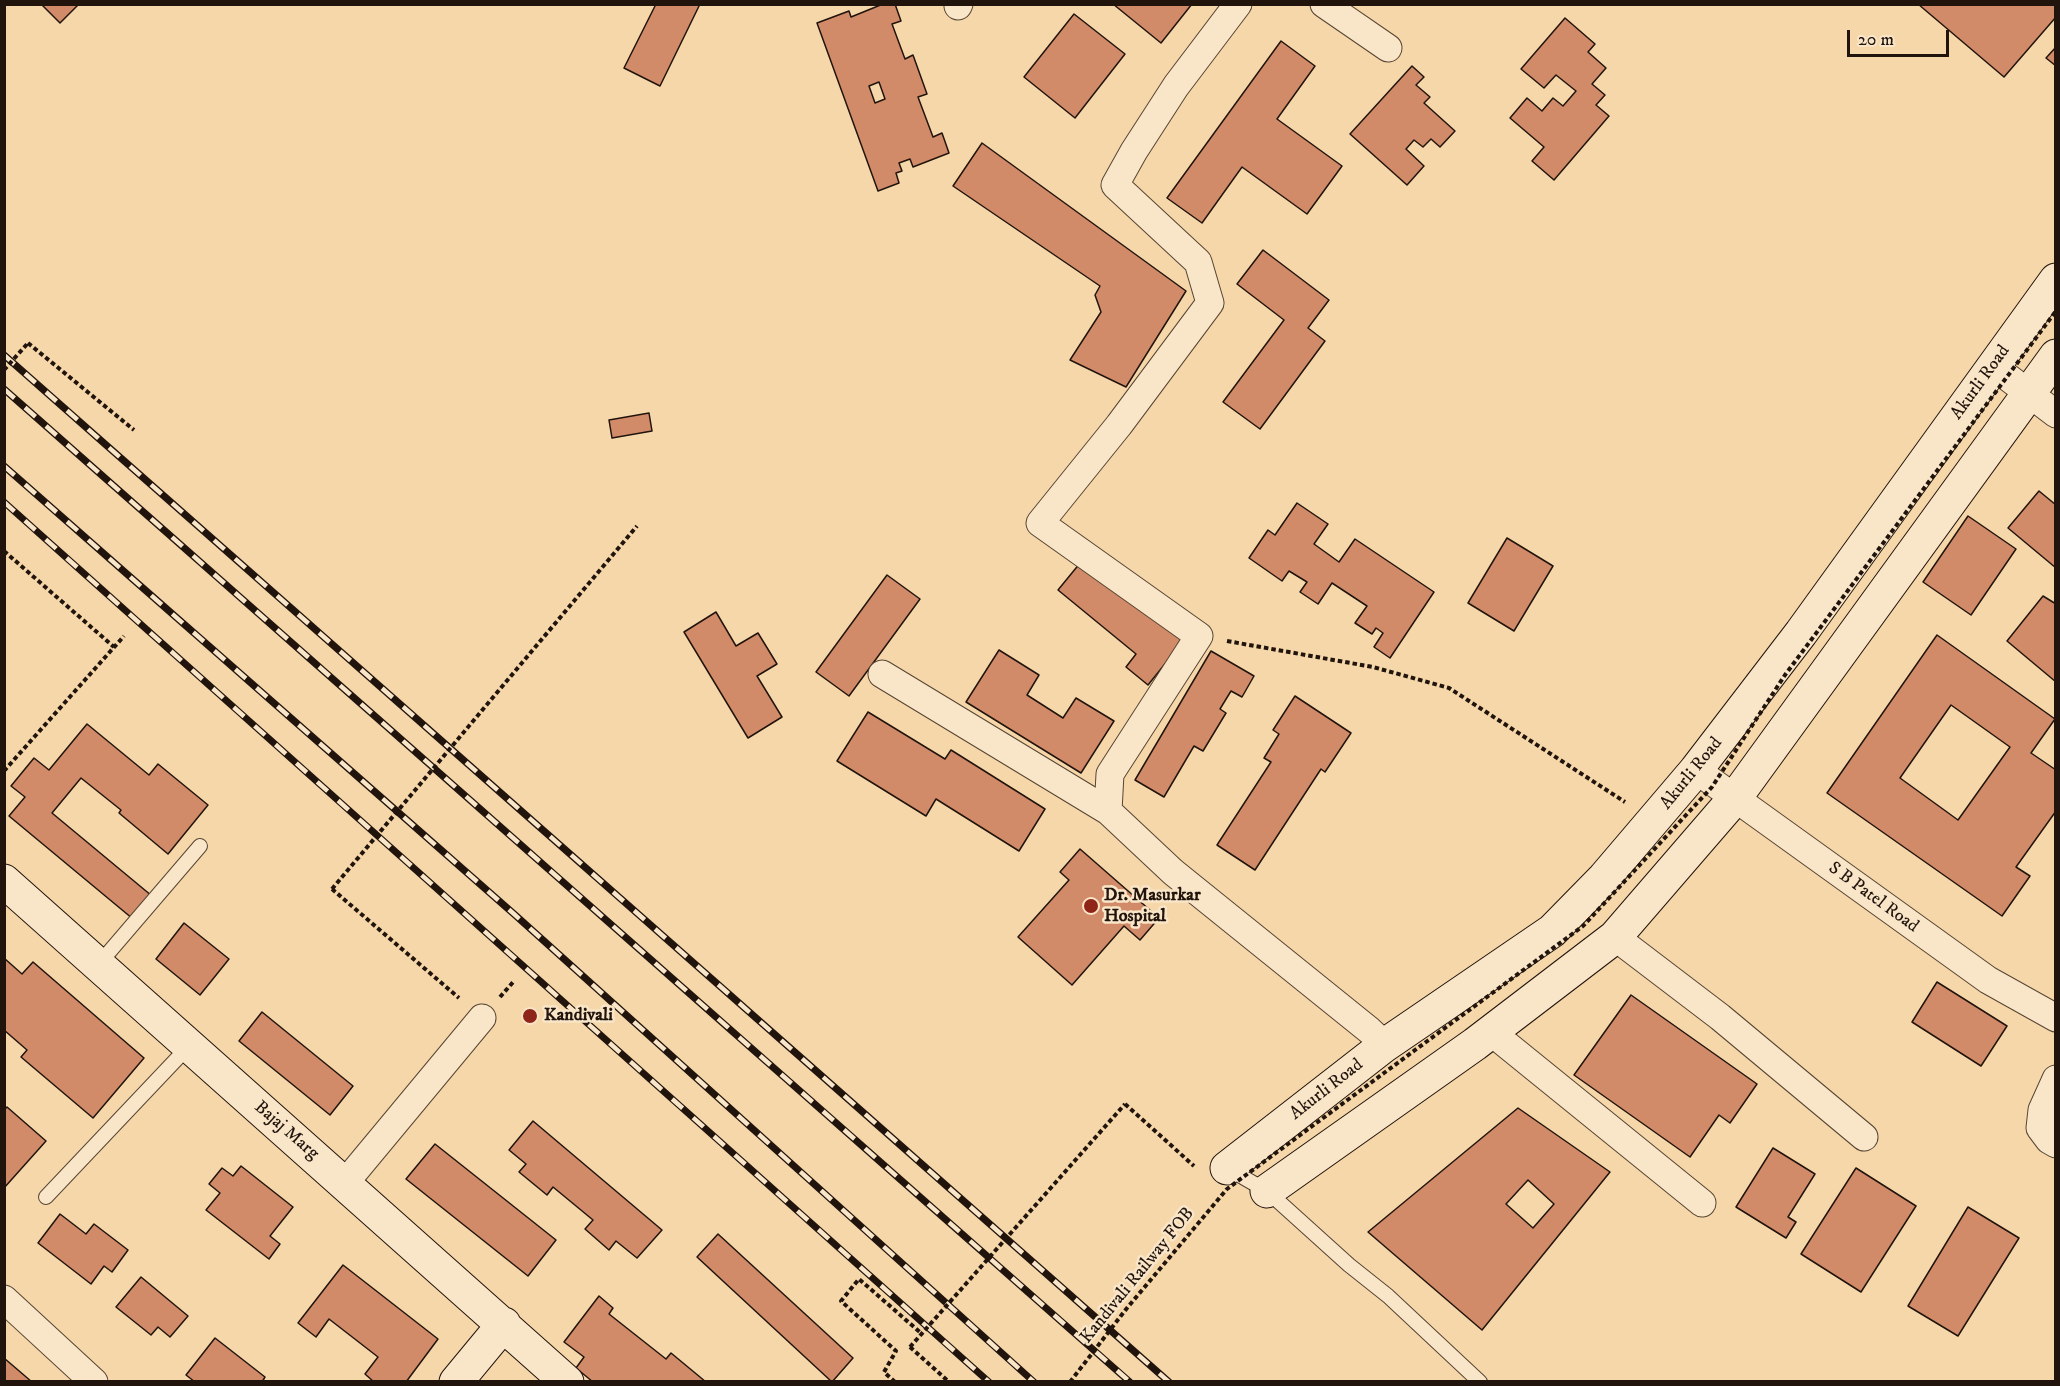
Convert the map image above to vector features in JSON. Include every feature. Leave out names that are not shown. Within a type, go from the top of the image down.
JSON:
[{"type":"street","points":[[1108,811],[1110,774],[1199,636],[1041,523],[1119,425],[1210,303],[1198,262],[1114,185],[1176,86],[1238,4]]},
{"type":"street","points":[[1324,4],[1388,48]]},
{"type":"street","name":"Akurli Road","points":[[1219,1177],[1385,1045],[1552,931],[1604,879],[1696,770],[1801,633],[2055,280]]},
{"type":"street","points":[[1267,1191],[1491,1032],[1615,937],[1735,798],[2055,356]]},
{"type":"street","points":[[1993,366],[2055,414]]},
{"type":"street","points":[[882,674],[1108,811],[1173,872],[1370,1030],[1385,1045]]},
{"type":"street","name":"S B Patel Road","points":[[1696,770],[1988,980],[2055,1018]]},
{"type":"street","name":"Bajaj Marg","points":[[4,881],[567,1382]]},
{"type":"street","points":[[1615,937],[1720,1017],[1864,1137]]},
{"type":"street","points":[[345,1183],[482,1018]]},
{"type":"street","points":[[1491,1032],[1702,1203]]},
{"type":"street","points":[[2055,1079],[2042,1110],[2040,1128],[2055,1144]]},
{"type":"street","points":[[4,1299],[93,1382]]},
{"type":"street","points":[[456,1382],[504,1324]]},
{"type":"lane","points":[[98,965],[200,846]]},
{"type":"lane","points":[[46,1197],[189,1046]]},
{"type":"lane","points":[[1219,1177],[1267,1191],[1349,1265],[1388,1296],[1480,1382]]},
{"type":"path","name":"Kandivali Railway FOB","points":[[1070,1382],[1127,1308],[1219,1177],[1583,926],[1712,787],[1785,675],[2055,311]]},
{"type":"path","points":[[4,370],[28,343],[134,430]]},
{"type":"path","points":[[436,979],[332,889],[637,526]]},
{"type":"path","points":[[4,551],[114,647]]},
{"type":"path","points":[[4,771],[124,636]]},
{"type":"path","points":[[1199,636],[1373,667],[1449,688],[1653,820]]},
{"type":"path","points":[[949,1382],[910,1347],[1125,1104],[1219,1177]]},
{"type":"path","points":[[895,1382],[884,1372],[896,1351],[841,1301],[860,1279],[922,1334]]},
{"type":"building","points":[[41,4],[79,4],[60,23]]},
{"type":"building","points":[[656,4],[700,4],[660,86],[624,68]]},
{"type":"building","points":[[883,4],[895,4],[901,21],[892,24],[905,59],[913,55],[927,94],[918,97],[933,137],[942,133],[949,153],[913,167],[910,159],[899,163],[902,171],[896,173],[899,183],[878,191],[817,23],[849,11],[851,17]],"holes":[[[879,82],[885,99],[875,103],[869,86]]]},
{"type":"building","points":[[1113,4],[1192,4],[1161,43]]},
{"type":"building","points":[[1918,4],[2056,4],[2056,17],[2004,77]]},
{"type":"building","points":[[1074,14],[1125,54],[1075,118],[1024,77]]},
{"type":"building","points":[[1565,18],[1595,44],[1588,52],[1606,68],[1592,84],[1605,95],[1596,105],[1609,116],[1554,180],[1532,161],[1544,147],[1510,118],[1527,98],[1542,111],[1553,98],[1563,106],[1576,91],[1556,75],[1544,88],[1521,69]]},
{"type":"building","points":[[1281,41],[1315,66],[1277,119],[1342,166],[1307,214],[1242,167],[1202,223],[1167,198]]},
{"type":"building","points":[[2056,47],[2056,66],[2046,58]]},
{"type":"building","points":[[1412,66],[1424,77],[1416,85],[1430,97],[1424,103],[1455,131],[1440,147],[1431,139],[1423,147],[1414,140],[1406,149],[1424,166],[1407,185],[1350,134]]},
{"type":"building","points":[[982,143],[1186,291],[1126,387],[1070,360],[1101,312],[1095,295],[1100,286],[953,186]]},
{"type":"building","points":[[1263,250],[1329,300],[1308,328],[1325,341],[1260,429],[1223,402],[1284,320],[1237,284]]},
{"type":"building","points":[[649,413],[652,431],[612,438],[609,420]]},
{"type":"building","points":[[2039,491],[2056,505],[2056,568],[2008,528]]},
{"type":"building","points":[[1297,503],[1328,524],[1314,544],[1339,562],[1355,539],[1434,592],[1390,658],[1374,647],[1383,633],[1376,628],[1372,634],[1355,623],[1367,606],[1332,583],[1318,604],[1300,592],[1307,582],[1289,571],[1282,581],[1249,558],[1268,530],[1275,535]]},
{"type":"building","points":[[1968,516],[2016,549],[1971,615],[1923,582]]},
{"type":"building","points":[[1507,538],[1553,566],[1514,631],[1468,603]]},
{"type":"building","points":[[1085,557],[1185,639],[1148,685],[1126,667],[1136,654],[1058,590]]},
{"type":"building","points":[[887,575],[920,599],[849,696],[816,672]]},
{"type":"building","points":[[2043,596],[2056,604],[2056,682],[2007,641]]},
{"type":"building","points":[[716,612],[736,646],[758,633],[777,664],[757,676],[782,717],[748,738],[684,632]]},
{"type":"building","points":[[1937,635],[2055,719],[2031,753],[2056,770],[2056,811],[2016,867],[2030,876],[2002,916],[1827,793]],"holes":[[[1951,705],[2010,747],[1958,820],[1900,778]]]},
{"type":"building","points":[[999,650],[1039,675],[1027,695],[1063,718],[1076,698],[1114,721],[1081,773],[966,702]]},
{"type":"building","points":[[1211,651],[1254,676],[1242,697],[1231,691],[1220,709],[1226,713],[1203,751],[1194,746],[1164,797],[1135,780]]},
{"type":"building","points":[[1295,696],[1351,733],[1325,772],[1321,769],[1255,870],[1217,845],[1271,762],[1264,758],[1279,734],[1273,730]]},
{"type":"building","points":[[868,712],[945,759],[951,750],[1045,809],[1019,851],[936,799],[926,816],[837,761]]},
{"type":"building","points":[[87,724],[149,775],[158,764],[208,805],[168,854],[119,813],[121,810],[81,778],[52,813],[152,896],[133,919],[9,816],[25,797],[11,786],[34,758],[49,770]]},
{"type":"building","points":[[1080,849],[1159,918],[1140,940],[1124,926],[1072,985],[1018,937],[1069,880],[1060,872]]},
{"type":"building","points":[[184,923],[229,959],[200,995],[156,959]]},
{"type":"building","points":[[4,958],[22,974],[33,962],[144,1058],[93,1118],[21,1057],[27,1050],[4,1030]]},
{"type":"building","points":[[1937,982],[2007,1026],[1981,1066],[1912,1022]]},
{"type":"building","points":[[1631,995],[1757,1084],[1730,1123],[1719,1115],[1690,1157],[1574,1075]]},
{"type":"building","points":[[262,1012],[353,1086],[330,1115],[239,1041]]},
{"type":"building","points":[[7,1107],[46,1141],[4,1188],[4,1110]]},
{"type":"building","points":[[1518,1108],[1610,1172],[1482,1330],[1368,1232]],"holes":[[[1528,1180],[1554,1204],[1533,1228],[1506,1204]]]},
{"type":"building","points":[[533,1121],[662,1230],[637,1258],[616,1241],[609,1250],[585,1229],[593,1220],[553,1187],[547,1195],[519,1172],[526,1164],[509,1150]]},
{"type":"building","points":[[435,1144],[556,1240],[528,1276],[406,1179]]},
{"type":"building","points":[[1773,1148],[1815,1174],[1788,1217],[1796,1222],[1786,1238],[1736,1207]]},
{"type":"building","points":[[241,1166],[293,1207],[270,1236],[280,1244],[269,1259],[206,1210],[220,1193],[209,1184],[222,1168],[233,1176]]},
{"type":"building","points":[[1856,1168],[1916,1206],[1861,1292],[1801,1254]]},
{"type":"building","points":[[1968,1207],[2019,1238],[1958,1336],[1908,1306]]},
{"type":"building","points":[[60,1214],[86,1234],[94,1224],[128,1250],[112,1272],[104,1266],[91,1284],[38,1243]]},
{"type":"building","points":[[718,1234],[853,1358],[832,1382],[697,1257]]},
{"type":"building","points":[[343,1265],[438,1339],[406,1382],[374,1382],[365,1374],[378,1357],[329,1319],[316,1337],[298,1323]]},
{"type":"building","points":[[141,1277],[188,1316],[170,1337],[158,1327],[151,1335],[116,1307]]},
{"type":"building","points":[[599,1296],[613,1308],[609,1314],[666,1359],[671,1353],[706,1382],[593,1382],[576,1368],[584,1357],[564,1342]]},
{"type":"building","points":[[215,1338],[265,1377],[262,1382],[195,1382],[186,1375]]},
{"type":"building","points":[[4,1358],[32,1382],[4,1382]]},
{"type":"railway","points":[[4,355],[1169,1382]]},
{"type":"railway","points":[[4,389],[1130,1382]]},
{"type":"railway","points":[[4,466],[514,914],[1034,1382]]},
{"type":"railway","points":[[4,502],[989,1382]]},
{"type":"place","name":"Dr. Masurkar Hospital","points":[[1091,906]]},
{"type":"place","name":"Kandivali","points":[[530,1016]]}]
